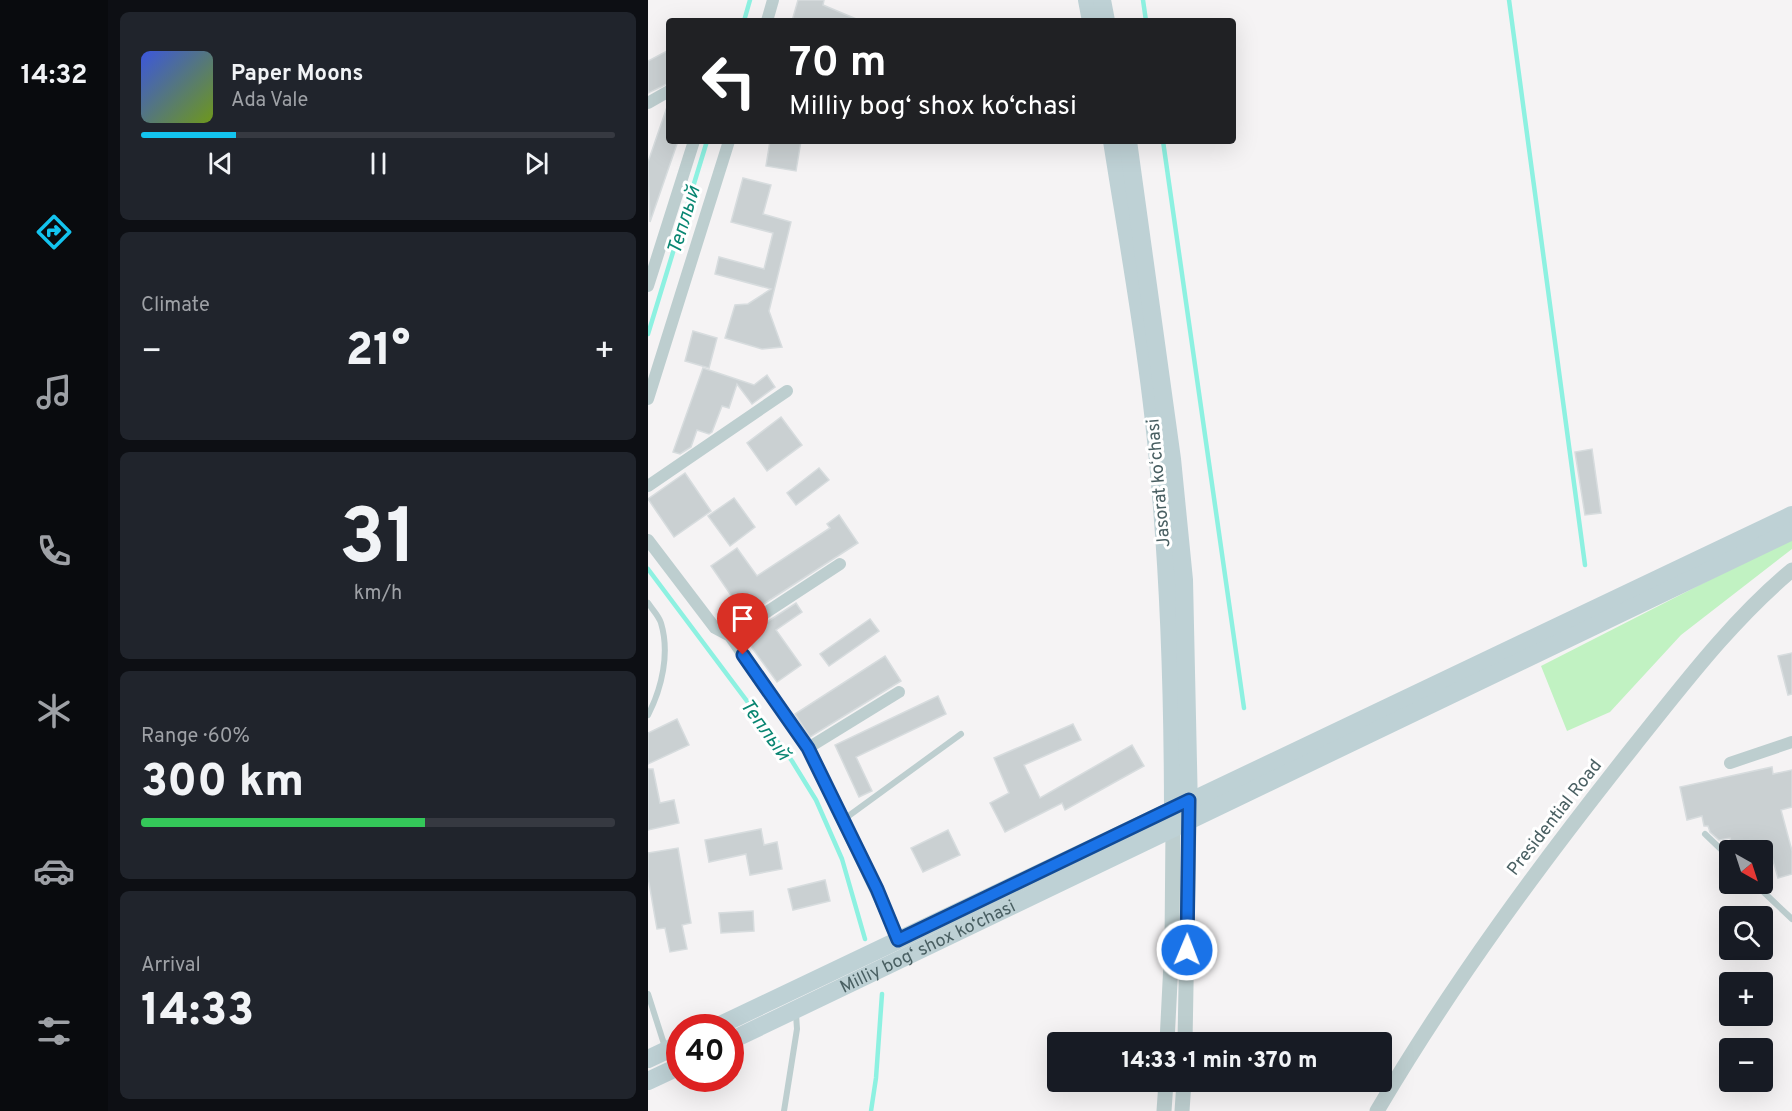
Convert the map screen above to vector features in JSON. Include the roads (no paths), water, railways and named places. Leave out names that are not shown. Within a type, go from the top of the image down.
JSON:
[{"type":"main road","points":[[1087,0],[1090,18]]},
{"type":"main road","points":[[1102,0],[1105,18]]},
{"type":"main road","name":"Jasorat koʻchasi","points":[[1112,144],[1133,276],[1160,484],[1181,804]]},
{"type":"main road","name":"Jasorat koʻchasi","points":[[1128,144],[1170,447],[1184,580],[1181,824]]},
{"type":"main road","name":"Milliy bog‘ shox ko‘chasi","points":[[743,1014],[1792,515]]},
{"type":"main road","name":"Milliy bog‘ shox ko‘chasi","points":[[744,1034],[1792,531]]},
{"type":"main road","points":[[648,1059],[666,1050]]},
{"type":"main road","points":[[648,1081],[666,1073]]},
{"type":"street","points":[[768,18],[773,0]]},
{"type":"street","points":[[648,103],[666,93]]},
{"type":"street","points":[[648,286],[693,144]]},
{"type":"street","points":[[648,399],[728,144]]},
{"type":"street","points":[[648,486],[788,391]]},
{"type":"street","points":[[648,540],[715,628],[730,636],[808,748],[898,940]]},
{"type":"street","points":[[730,636],[840,564]]},
{"type":"street","name":"Presidential Road","points":[[1377,1111],[1478,952],[1569,828],[1700,664],[1755,603],[1792,570]]},
{"type":"street","points":[[808,748],[899,692]]},
{"type":"street","points":[[1730,763],[1792,742]]},
{"type":"street","points":[[1168,1032],[1181,824]]},
{"type":"street","points":[[1181,824],[1185,1032]]},
{"type":"street","points":[[1164,1111],[1165,1092]]},
{"type":"street","points":[[1182,1111],[1183,1092]]},
{"type":"lane","points":[[648,603],[661,622],[666,661],[654,703],[648,715]]},
{"type":"lane","points":[[843,820],[961,734]]},
{"type":"lane","points":[[1705,834],[1719,847]]},
{"type":"lane","points":[[1766,894],[1792,919]]},
{"type":"lane","points":[[648,994],[666,1032]]},
{"type":"lane","points":[[784,1111],[797,1029],[796,1010]]},
{"type":"waterway","name":"Теплый","points":[[745,18],[750,0]]},
{"type":"waterway","points":[[1143,0],[1146,18]]},
{"type":"waterway","points":[[1509,0],[1585,565]]},
{"type":"waterway","name":"Теплый","points":[[648,334],[706,144]]},
{"type":"waterway","points":[[1163,144],[1244,708]]},
{"type":"waterway","name":"Теплый","points":[[648,569],[792,761],[816,800],[842,859],[865,939]]},
{"type":"waterway","name":"Теплый","points":[[871,1111],[876,1078],[882,994]]}]
